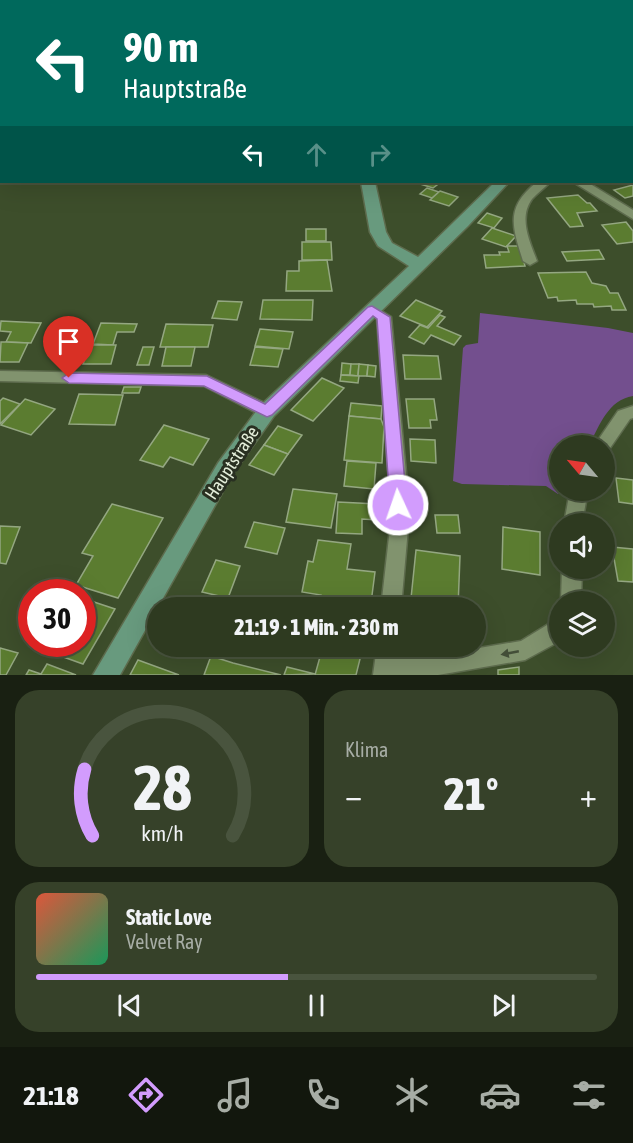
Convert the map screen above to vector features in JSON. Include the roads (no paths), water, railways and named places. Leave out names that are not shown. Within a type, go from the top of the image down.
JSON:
[{"type":"main road","points":[[368,183],[378,232],[386,246],[419,265]]},
{"type":"main road","name":"Hauptstraße","points":[[106,675],[225,469],[267,411],[463,223],[501,183]]},
{"type":"street","points":[[530,261],[517,220],[521,204],[542,183]]},
{"type":"street","points":[[581,183],[633,215]]},
{"type":"street","points":[[372,310],[384,317],[398,483],[399,528],[392,597]]},
{"type":"street","points":[[0,376],[207,381],[267,411]]},
{"type":"street","points":[[610,435],[624,415],[633,412]]},
{"type":"street","points":[[386,662],[420,668],[525,650],[549,636]]}]
